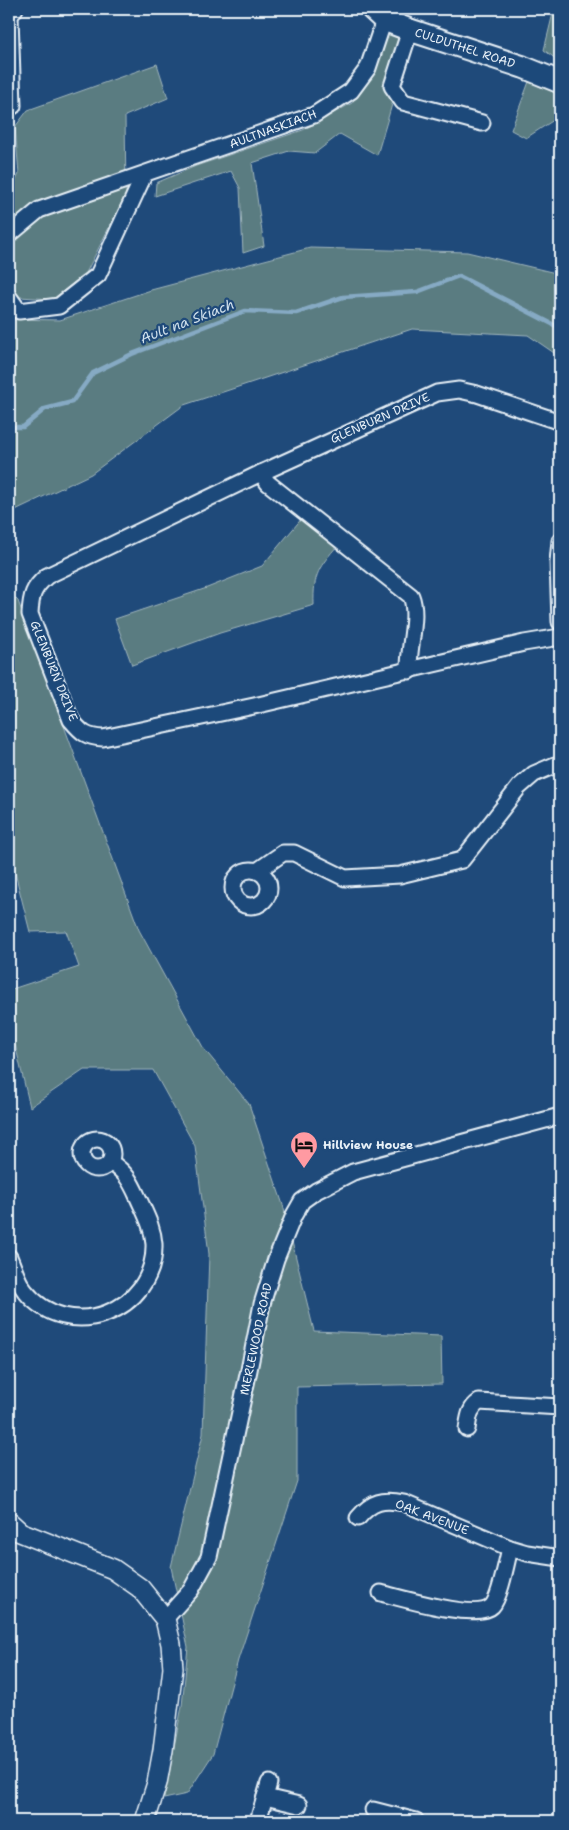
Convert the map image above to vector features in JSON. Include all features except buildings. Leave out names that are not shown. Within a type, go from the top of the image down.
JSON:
[{"type":"main road","name":"CULDUTHEL ROAD","points":[[378,14],[410,30],[523,67],[560,82]]},
{"type":"street","points":[[14,106],[10,16],[15,9]]},
{"type":"street","name":"AULTNASKIACH","points":[[9,235],[39,210],[314,115],[351,91],[368,68],[378,14]]},
{"type":"street","points":[[410,30],[392,86],[403,102],[482,123]]},
{"type":"street","points":[[9,297],[19,311],[59,306],[98,275],[144,175]]},
{"type":"street","name":"GLENBURN DRIVE","points":[[560,422],[477,394],[459,390],[438,393],[261,473],[48,576],[37,585],[31,599],[30,614],[71,720],[79,730],[90,737],[103,738],[560,637]]},
{"type":"street","points":[[261,473],[268,483],[411,596],[414,609],[408,659],[409,671]]},
{"type":"street","points":[[560,541],[558,562],[560,622]]},
{"type":"street","points":[[257,871],[283,853],[294,853],[346,878],[400,875],[462,860],[519,787],[534,774],[560,764]]},
{"type":"street","name":"MERLEWOOD ROAD","points":[[165,1619],[191,1590],[209,1557],[248,1379],[262,1304],[276,1259],[294,1215],[302,1202],[316,1191],[353,1172],[560,1116]]},
{"type":"street","points":[[9,1257],[18,1278],[32,1298],[53,1312],[67,1318],[91,1318],[113,1312],[129,1299],[144,1284],[150,1271],[154,1244],[152,1229],[129,1177],[110,1162]]},
{"type":"street","points":[[467,1429],[472,1407],[479,1402],[560,1407]]},
{"type":"street","name":"OAK AVENUE","points":[[358,1518],[367,1507],[378,1502],[404,1503],[510,1548],[526,1553],[560,1558]]},
{"type":"street","points":[[9,1522],[20,1532],[112,1569],[140,1588],[165,1619],[171,1644],[173,1668],[157,1783],[145,1821]]},
{"type":"street","points":[[380,1594],[464,1612],[487,1610],[494,1605],[510,1548]]},
{"type":"street","points":[[258,1821],[268,1790],[299,1805]]},
{"type":"street","points":[[382,1815],[416,1821]]},
{"type":"green space","points":[[554,9],[560,9],[560,62],[544,50]]},
{"type":"green space","points":[[386,34],[399,35],[386,86],[393,101],[377,155],[340,134],[315,153],[289,151],[252,163],[264,246],[243,253],[240,188],[231,171],[155,196],[156,183],[196,166],[303,130],[352,103]]},
{"type":"green space","points":[[157,64],[168,98],[125,116],[126,194],[86,273],[53,299],[19,297],[9,279],[9,194],[19,174],[15,127],[28,110]]},
{"type":"green space","points":[[530,79],[560,92],[560,116],[526,138],[511,130]]},
{"type":"green space","points":[[310,248],[467,252],[560,274],[560,357],[528,335],[412,329],[184,405],[91,474],[9,513],[9,319],[60,320],[151,290]]},
{"type":"green space","points":[[303,517],[338,545],[318,572],[314,605],[220,633],[132,665],[115,619],[207,588],[262,566]]},
{"type":"green space","points":[[9,592],[18,601],[139,930],[204,1049],[249,1104],[283,1205],[314,1331],[441,1336],[442,1384],[297,1387],[297,1481],[238,1660],[213,1754],[187,1794],[164,1799],[182,1706],[188,1647],[171,1567],[203,1434],[209,1254],[195,1146],[153,1070],[84,1070],[30,1107],[9,1019],[9,990],[79,967],[66,931],[30,932],[9,849]]},
{"type":"waterway","name":"Ault na Skiach","points":[[9,427],[23,427],[45,409],[72,402],[93,373],[132,354],[245,311],[296,313],[343,297],[417,292],[459,276],[560,328]]},
{"type":"place","name":"Hillview House","points":[[304,1169]]}]
